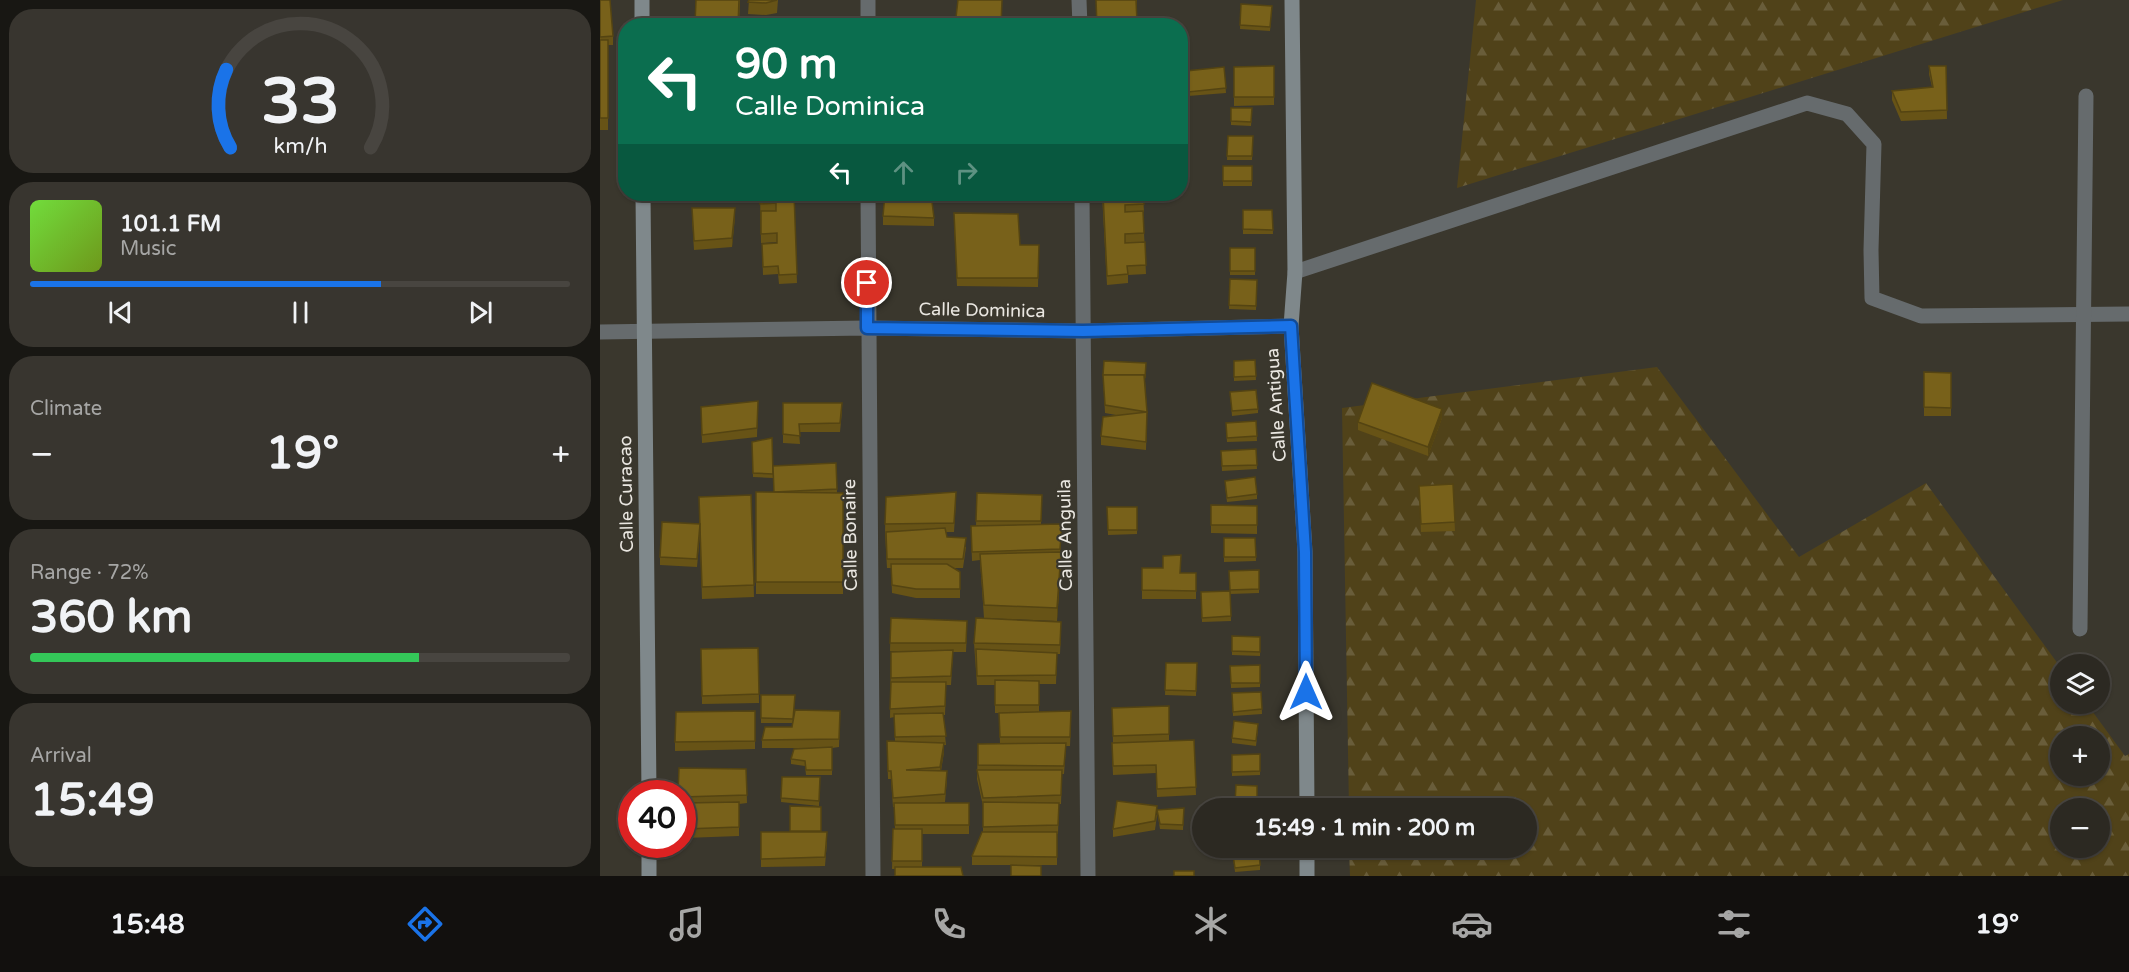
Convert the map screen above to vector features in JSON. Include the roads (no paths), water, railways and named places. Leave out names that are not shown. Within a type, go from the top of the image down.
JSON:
[{"type":"street","points":[[642,0],[642,18]]},
{"type":"street","points":[[868,0],[868,18]]},
{"type":"street","points":[[1079,0],[1080,18]]},
{"type":"street","name":"Calle Antigua","points":[[1292,0],[1295,272],[1291,326],[1305,552],[1306,798]]},
{"type":"street","points":[[2080,629],[2086,96]]},
{"type":"street","points":[[1295,272],[1807,103],[1846,114],[1874,144],[1872,298],[1921,316],[2129,314]]},
{"type":"street","name":"Calle Curacao","points":[[643,201],[649,780]]},
{"type":"street","name":"Calle Bonaire","points":[[867,201],[873,876]]},
{"type":"street","name":"Calle Anguila","points":[[1082,201],[1088,876]]},
{"type":"street","name":"Calle Dominica","points":[[600,332],[867,328],[1083,331],[1291,326]]},
{"type":"street","points":[[649,858],[650,876]]},
{"type":"street","points":[[1307,858],[1307,876]]}]
